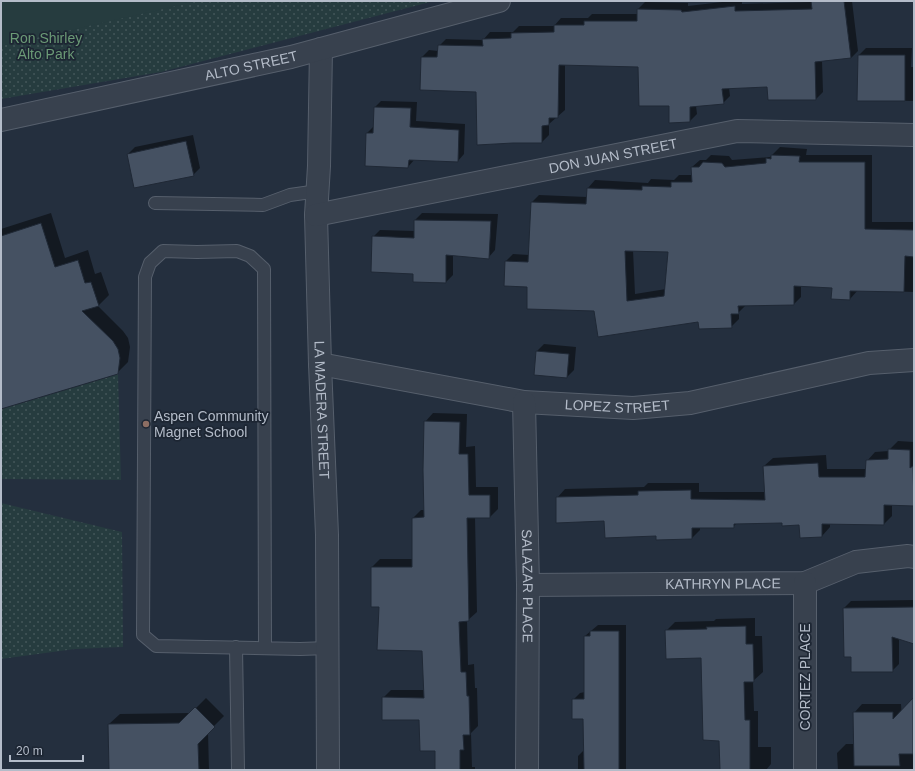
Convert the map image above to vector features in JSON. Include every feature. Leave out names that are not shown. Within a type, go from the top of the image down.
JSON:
[{"type":"street","name":"ALTO STREET","points":[[1,120],[291,57],[499,1]]},
{"type":"street","name":"LA MADERA STREET","points":[[321,49],[318,191],[316,215],[327,535],[328,770]]},
{"type":"street","name":"DON JUAN STREET","points":[[316,215],[737,131],[914,135]]},
{"type":"street","name":"LOPEZ STREET","points":[[320,364],[524,402],[633,408],[690,403],[868,363],[914,360]]},
{"type":"street","name":"SALAZAR PLACE","points":[[524,402],[528,585],[527,770]]},
{"type":"street","name":"KATHRYN PLACE","points":[[528,585],[805,583],[856,562],[908,556],[914,557]]},
{"type":"street","name":"CORTEZ PLACE","points":[[805,583],[805,770]]},
{"type":"lane","points":[[155,203],[263,205],[290,195],[318,191]]},
{"type":"lane","points":[[265,648],[264,269],[250,256],[237,251],[163,252],[150,263],[145,277],[143,635],[156,646],[182,648],[236,647],[265,648],[328,648]]},
{"type":"lane","points":[[236,647],[238,770]]},
{"type":"green space","name":"Ron Shirley Alto Park","points":[[1,1],[434,1],[161,72],[1,99]]},
{"type":"green space","points":[[1,1],[198,1],[1,46]]},
{"type":"green space","points":[[118,374],[121,480],[1,479],[1,409]]},
{"type":"green space","points":[[1,503],[122,532],[123,647],[75,649],[1,659]]},
{"type":"building","points":[[811,1],[844,1],[851,58],[815,62],[816,100],[768,100],[767,87],[722,89],[724,104],[690,107],[690,122],[669,123],[669,106],[639,106],[638,67],[559,65],[558,118],[549,118],[549,125],[542,126],[542,143],[477,145],[476,92],[420,90],[421,57],[437,57],[438,45],[483,46],[482,39],[511,38],[511,33],[554,32],[554,25],[584,25],[584,21],[637,21],[637,9],[681,10],[682,12],[735,6],[735,11],[812,9]]},
{"type":"building","points":[[858,55],[905,55],[905,101],[857,101]]},
{"type":"building","points":[[374,107],[411,108],[410,127],[459,130],[458,162],[409,160],[408,168],[365,166],[366,133],[373,133]]},
{"type":"building","points":[[186,141],[194,176],[134,188],[127,154]]},
{"type":"building","points":[[771,155],[800,156],[799,162],[865,162],[865,229],[914,230],[914,257],[905,256],[904,292],[850,291],[850,300],[831,299],[832,288],[794,286],[794,305],[738,306],[739,314],[731,314],[732,328],[699,329],[698,322],[598,337],[594,311],[527,309],[527,287],[504,286],[505,261],[528,262],[531,202],[586,204],[587,188],[642,190],[642,186],[671,187],[671,182],[692,182],[691,167],[699,167],[703,162],[722,163],[725,167],[766,163],[766,158],[771,159]],"holes":[[[625,251],[668,252],[664,296],[627,301]]]},
{"type":"building","points":[[414,220],[491,221],[489,259],[446,255],[446,283],[413,282],[413,274],[371,272],[372,236],[414,238]]},
{"type":"building","points":[[41,223],[55,267],[78,260],[85,283],[91,282],[99,306],[82,311],[113,341],[118,349],[120,358],[118,374],[1,409],[1,236]]},
{"type":"building","points":[[536,351],[569,354],[567,378],[534,375]]},
{"type":"building","points":[[424,421],[460,422],[459,454],[468,454],[469,495],[490,495],[490,518],[467,518],[469,621],[459,622],[461,672],[466,672],[467,696],[469,696],[470,735],[463,735],[464,750],[460,750],[460,770],[435,770],[435,751],[420,751],[419,720],[382,720],[382,697],[424,698],[422,651],[377,650],[379,607],[371,607],[371,567],[412,567],[412,518],[424,517]]},
{"type":"building","points":[[888,449],[910,450],[910,468],[913,466],[914,506],[884,505],[884,525],[822,524],[822,537],[800,538],[799,525],[782,526],[782,523],[734,524],[734,528],[692,528],[692,539],[656,540],[656,536],[605,538],[604,521],[556,523],[556,497],[638,495],[638,491],[691,490],[691,499],[765,500],[763,466],[818,463],[819,477],[865,477],[866,460],[888,459]]},
{"type":"building","points":[[914,607],[914,644],[892,637],[893,672],[851,672],[851,657],[844,657],[843,608]]},
{"type":"building","points":[[746,626],[746,644],[753,644],[754,682],[744,682],[745,720],[750,720],[750,770],[720,770],[719,741],[703,740],[701,658],[666,659],[665,630]]},
{"type":"building","points":[[590,631],[619,631],[619,770],[584,770],[583,719],[572,719],[572,699],[584,699],[584,636],[590,636]]},
{"type":"building","points":[[913,698],[913,754],[899,754],[900,766],[854,766],[853,712],[893,712],[893,719]]},
{"type":"building","points":[[195,707],[215,727],[198,744],[199,770],[109,770],[108,724],[179,723]]},
{"type":"place","name":"Aspen Community Magnet School","points":[[146,424]]}]
